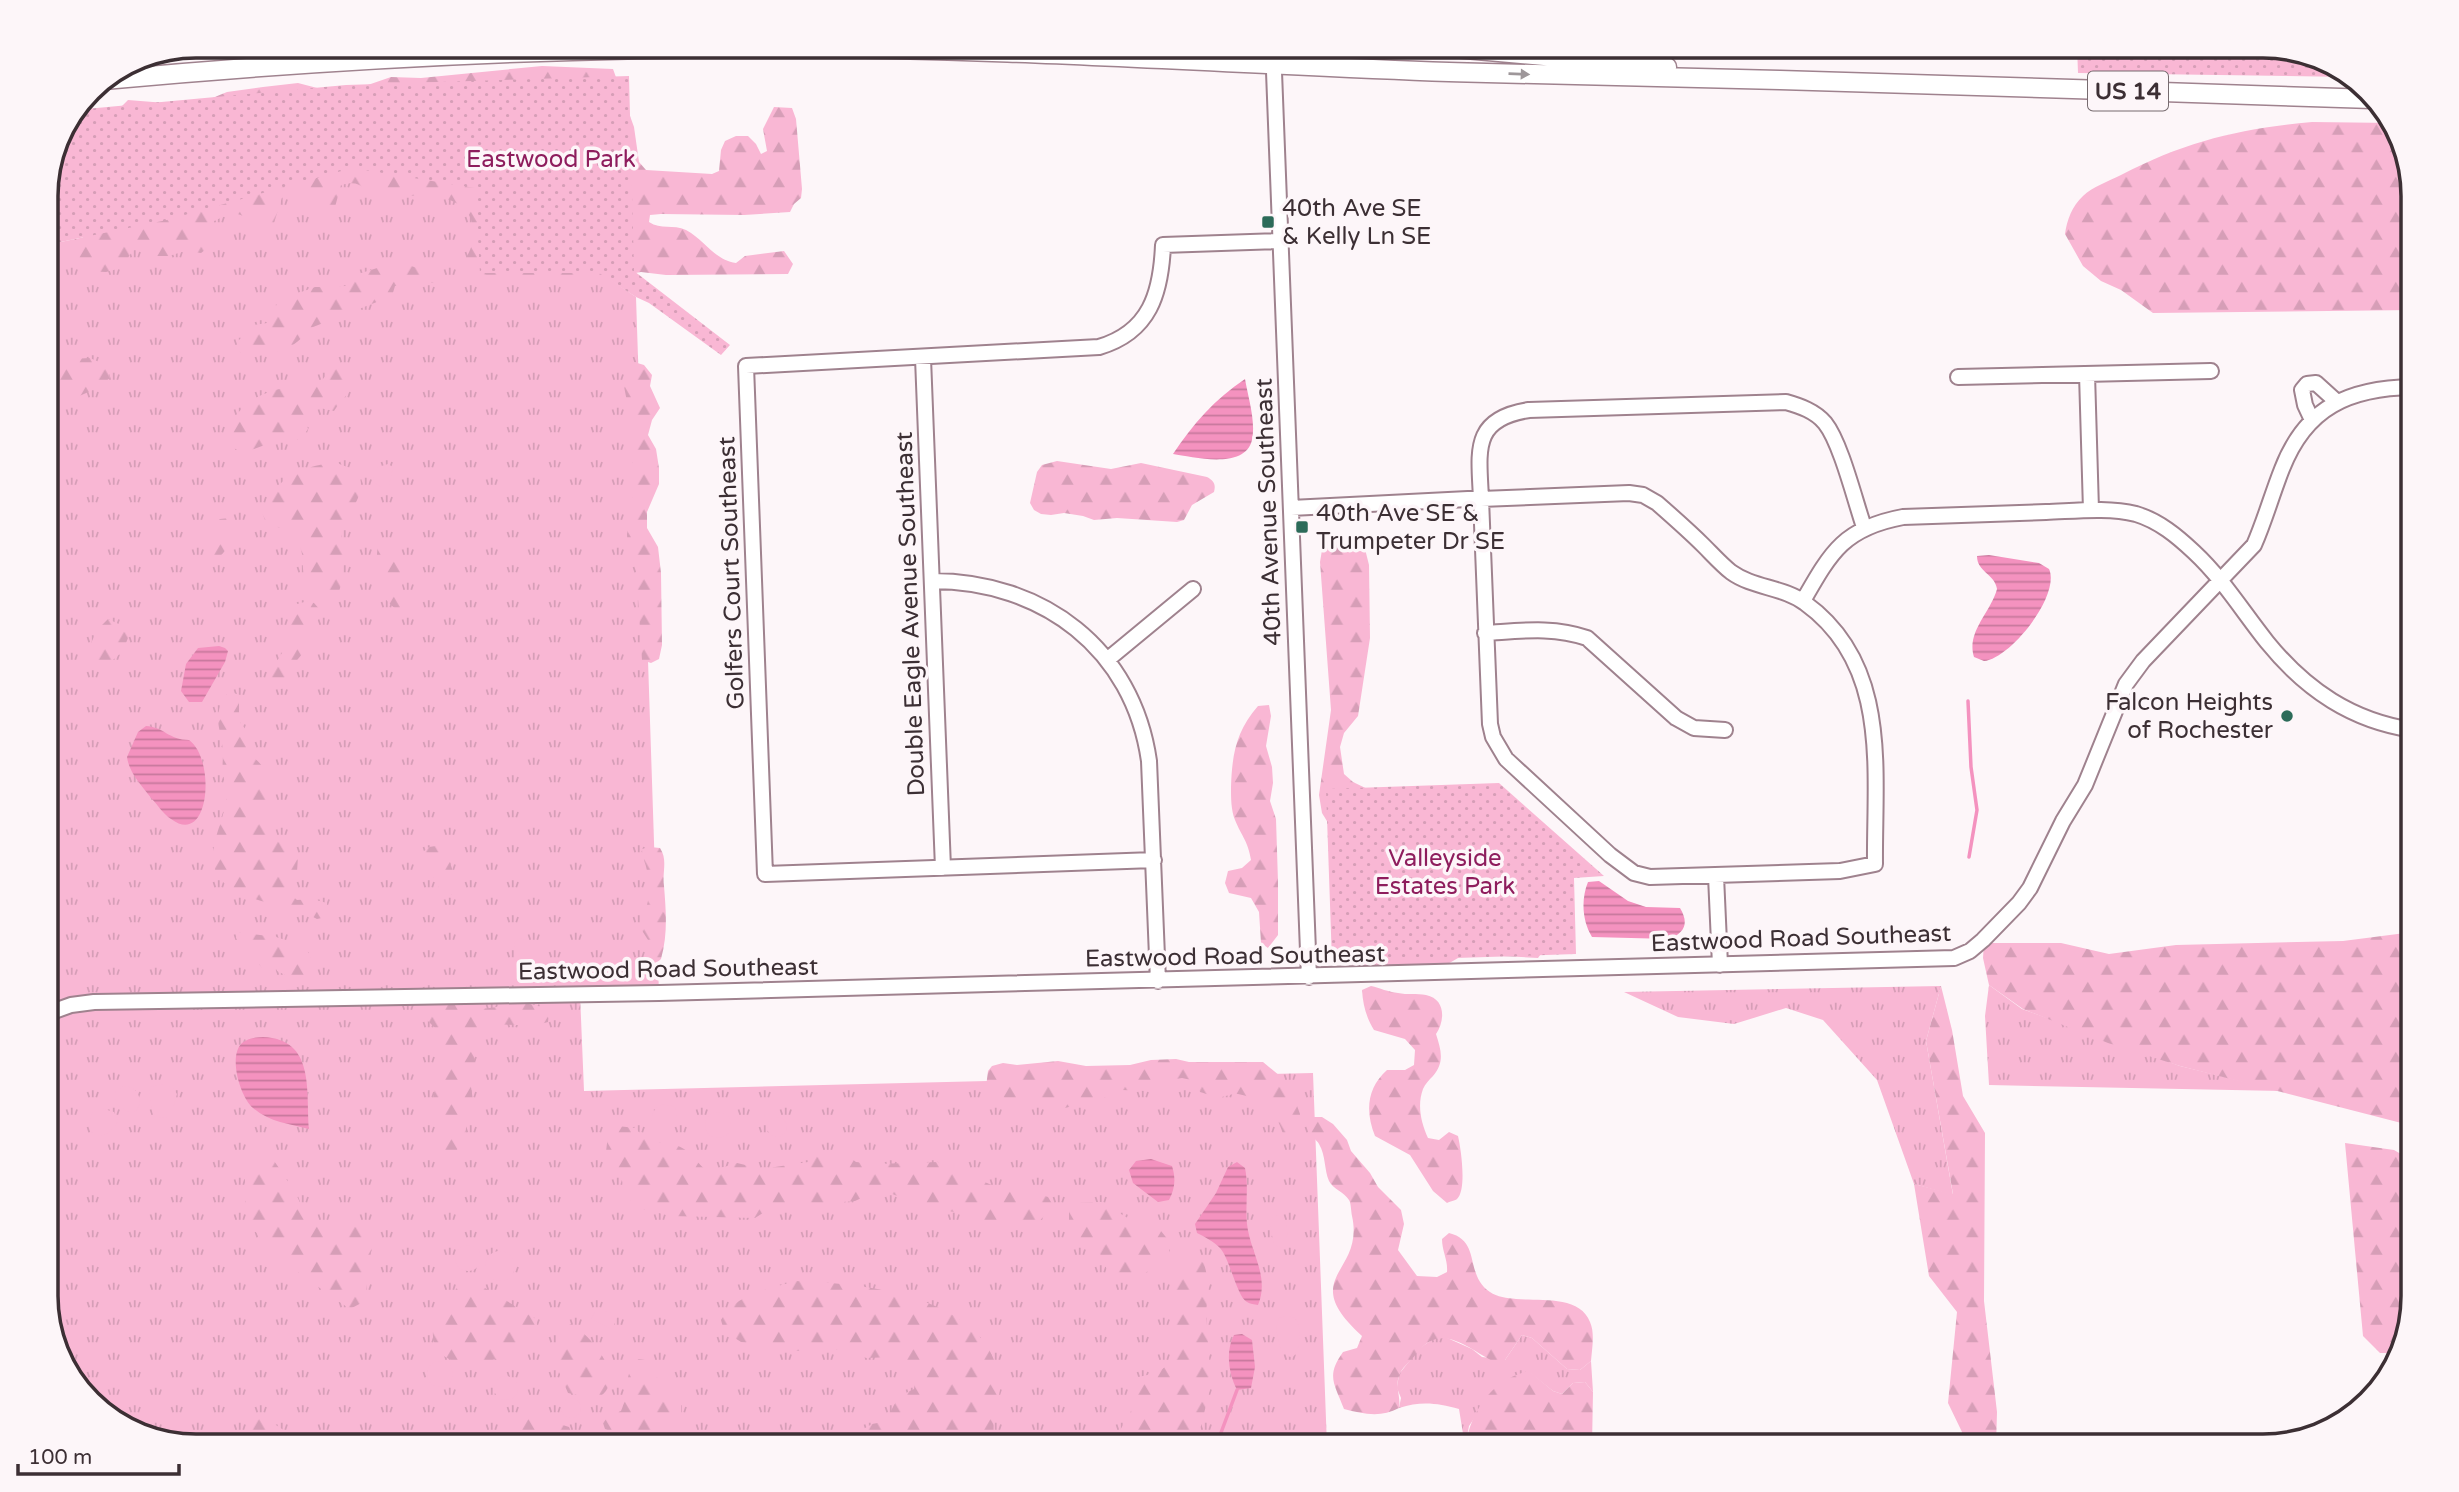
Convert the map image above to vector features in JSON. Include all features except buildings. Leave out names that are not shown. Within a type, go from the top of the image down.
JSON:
[{"type":"main road","name":"US 14","points":[[125,77],[393,58]]},
{"type":"main road","name":"US 14","points":[[1125,58],[1273,65],[2362,99]]},
{"type":"main road","name":"US 14","points":[[1568,58],[1782,80]]},
{"type":"street","name":"40th Avenue Southeast","points":[[1273,58],[1308,977]]},
{"type":"street","name":"Golfers Court Southeast","points":[[1154,860],[765,874],[746,366],[1072,351],[1110,344],[1133,329],[1152,306],[1160,282],[1163,245],[1280,241]]},
{"type":"street","name":"Double Eagle Avenue Southeast","points":[[923,358],[943,868]]},
{"type":"street","points":[[1958,377],[2211,371]]},
{"type":"street","points":[[2087,374],[2091,510]]},
{"type":"street","points":[[2337,402],[2315,383],[2307,384],[2302,390],[2302,398],[2312,420],[2337,402],[2356,393],[2401,388]]},
{"type":"street","points":[[1291,508],[1480,499],[1629,493],[1643,495],[1657,503],[1732,573],[1803,601],[1826,620],[1846,642],[1866,686],[1874,732],[1875,864],[1840,871],[1650,877],[1634,873],[1609,855],[1506,759],[1493,737],[1485,633],[1480,499],[1481,443],[1495,420],[1509,413],[1529,410],[1786,402],[1813,412],[1825,423],[1835,440],[1864,527]]},
{"type":"street","name":"Eastwood Road Southeast","points":[[58,1010],[71,1005],[94,1003],[1158,981],[1954,958],[1970,951],[2019,904],[2030,888],[2085,785],[2126,684],[2143,661],[2254,545],[2287,457],[2312,420]]},
{"type":"street","points":[[1803,601],[1833,553],[1844,540],[1864,527],[1903,517],[2091,510],[2137,514],[2176,535],[2221,579],[2267,642],[2308,686],[2354,714],[2401,728]]},
{"type":"street","points":[[932,580],[987,586],[1028,598],[1063,619],[1107,660],[1130,696],[1145,738],[1151,779],[1158,981]]},
{"type":"street","points":[[1107,660],[1193,589]]},
{"type":"street","points":[[1485,633],[1552,629],[1587,638],[1675,718],[1694,727],[1725,730]]},
{"type":"street","points":[[1716,876],[1720,965]]},
{"type":"green space","points":[[2077,58],[2264,58],[2299,62],[2333,77],[2078,73]]},
{"type":"green space","name":"Eastwood Park","points":[[542,66],[613,69],[634,127],[639,162],[646,170],[712,174],[719,171],[721,150],[725,141],[736,136],[748,136],[761,154],[767,151],[763,129],[774,107],[792,108],[796,119],[802,189],[801,198],[790,212],[744,215],[661,214],[650,215],[649,222],[686,230],[722,258],[736,263],[745,256],[784,251],[793,264],[788,274],[666,275],[641,272],[614,277],[554,281],[495,277],[466,270],[462,264],[471,247],[473,233],[471,219],[461,206],[437,196],[380,195],[353,183],[341,185],[335,207],[319,207],[292,190],[284,191],[274,223],[259,225],[242,215],[224,216],[214,221],[209,247],[201,253],[185,251],[169,256],[154,256],[136,247],[125,267],[106,272],[85,271],[76,262],[76,252],[86,231],[115,113],[128,100],[178,104],[205,101],[227,92],[298,83],[321,89],[362,87],[391,77],[421,78]]},
{"type":"green space","name":"Eastwood Park","points":[[629,76],[634,271],[730,345],[721,355],[649,303],[599,273],[480,273],[475,188],[352,168],[167,220],[58,243],[58,186],[62,160],[76,127],[89,109],[346,85]]},
{"type":"green space","points":[[2312,122],[2380,123],[2397,160],[2401,186],[2401,310],[2153,313],[2121,290],[2101,281],[2083,266],[2065,234],[2071,214],[2083,196],[2096,187],[2168,153],[2214,138],[2261,128]]},
{"type":"green space","points":[[352,168],[476,188],[636,297],[659,993],[580,994],[584,1091],[1313,1073],[1327,1434],[195,1434],[160,1430],[143,1424],[112,1406],[98,1394],[72,1357],[60,1323],[58,1306],[58,243],[167,220]]},
{"type":"green space","points":[[390,264],[407,265],[444,275],[441,282],[395,286],[392,296],[308,329],[296,343],[282,350],[247,358],[238,350],[237,342],[254,325],[267,323],[279,300],[315,287],[350,285],[358,274]]},
{"type":"green space","points":[[90,358],[106,365],[110,378],[80,396],[58,401],[58,360]]},
{"type":"green space","points":[[634,362],[644,365],[652,375],[650,386],[660,408],[652,420],[648,435],[656,449],[659,468],[659,484],[647,512],[647,528],[658,547],[662,645],[659,659],[651,663],[642,660],[636,567],[628,553],[627,534],[632,508],[633,433],[623,381],[626,367]]},
{"type":"green space","points":[[355,367],[359,373],[355,383],[334,411],[315,407],[303,411],[308,429],[301,439],[270,443],[243,453],[228,445],[224,436],[232,421],[252,400],[277,390],[321,382],[332,370]]},
{"type":"green space","points":[[1057,461],[1111,469],[1141,463],[1207,477],[1214,483],[1215,489],[1192,505],[1184,520],[1177,522],[1117,518],[1094,520],[1064,513],[1041,514],[1034,510],[1030,503],[1037,472],[1042,465]]},
{"type":"green space","points":[[334,462],[358,471],[361,488],[342,532],[343,567],[338,595],[330,598],[308,584],[302,552],[292,535],[266,523],[262,512],[274,490],[290,476],[310,467]]},
{"type":"green space","points":[[388,464],[393,467],[389,485],[381,487],[375,483],[373,477],[378,467]]},
{"type":"green space","points":[[230,518],[235,528],[225,551],[214,560],[208,549],[209,533],[220,519]]},
{"type":"green space","points":[[1351,537],[1364,545],[1369,565],[1370,638],[1358,716],[1344,733],[1340,747],[1344,774],[1353,782],[1380,795],[1543,951],[1538,958],[1465,954],[1439,969],[1357,969],[1344,957],[1333,831],[1322,813],[1319,795],[1331,710],[1320,562],[1323,544],[1334,538]]},
{"type":"green space","points":[[379,540],[395,549],[399,561],[404,600],[400,611],[392,606],[381,590],[377,569]]},
{"type":"green space","points":[[308,601],[321,611],[306,648],[290,667],[294,680],[291,688],[280,689],[267,682],[285,647],[294,609],[297,604]]},
{"type":"green space","points":[[108,619],[123,626],[129,635],[120,653],[104,665],[91,660],[86,653],[98,629]]},
{"type":"green space","points":[[229,691],[239,695],[239,721],[254,740],[254,758],[261,764],[270,780],[273,807],[267,824],[270,833],[276,839],[286,838],[298,856],[297,872],[289,893],[297,900],[312,899],[327,903],[326,917],[317,919],[243,895],[223,882],[216,873],[213,852],[227,795],[218,715]]},
{"type":"green space","points":[[1269,705],[1271,716],[1266,746],[1272,767],[1270,801],[1276,819],[1278,935],[1268,948],[1261,943],[1259,912],[1251,898],[1229,893],[1225,883],[1228,871],[1242,868],[1251,860],[1232,808],[1234,754],[1240,734],[1251,715],[1258,706]]},
{"type":"green space","name":"Valleyside Estates Park","points":[[1499,783],[1604,876],[1574,878],[1576,954],[1332,962],[1326,789]]},
{"type":"green space","points":[[436,846],[446,855],[452,867],[453,894],[444,896],[439,890],[438,881],[422,868],[419,862],[418,856],[429,847]]},
{"type":"green space","points":[[660,848],[664,862],[665,941],[661,959],[654,965],[650,943],[641,929],[640,919],[648,903],[649,890],[642,849]]},
{"type":"green space","points":[[237,932],[276,937],[304,946],[310,955],[312,976],[299,980],[277,971],[276,968],[268,972],[264,970],[236,938]]},
{"type":"green space","points":[[2401,934],[2401,1123],[2180,1066],[2108,1043],[2023,1009],[1989,985],[1983,958],[1984,943],[2061,943],[2109,954],[2176,945],[2343,941]]},
{"type":"green space","points":[[519,938],[526,940],[526,962],[521,964],[515,960],[514,943]]},
{"type":"green space","points":[[1989,985],[2022,1009],[2180,1066],[2282,1091],[1989,1085],[1985,1016]]},
{"type":"green space","points":[[1371,986],[1433,997],[1442,1011],[1436,1034],[1441,1061],[1423,1089],[1420,1108],[1428,1138],[1439,1140],[1449,1132],[1458,1136],[1462,1187],[1457,1199],[1447,1203],[1433,1191],[1410,1155],[1375,1136],[1369,1109],[1375,1084],[1387,1070],[1405,1070],[1414,1065],[1415,1050],[1405,1039],[1374,1030],[1365,1011],[1362,990]]},
{"type":"green space","points":[[1941,986],[1926,1041],[1953,1195],[1914,1184],[1877,1080],[1823,1020],[1786,1008],[1734,1024],[1678,1017],[1624,992]]},
{"type":"green space","points":[[1941,986],[1952,1030],[1963,1096],[1985,1133],[1984,1301],[1997,1412],[1996,1434],[1962,1434],[1948,1403],[1957,1312],[1929,1276],[1914,1184],[1953,1194],[1926,1041]]},
{"type":"green space","points":[[432,1001],[475,1009],[533,1004],[549,1013],[548,1022],[540,1024],[479,1025],[475,1069],[470,1079],[473,1101],[467,1118],[465,1138],[455,1153],[446,1154],[437,1146],[443,1122],[431,1107],[440,1042],[440,1033],[424,1017],[425,1007]]},
{"type":"green space","points":[[1176,1059],[1189,1062],[1263,1062],[1280,1076],[1292,1092],[1300,1114],[1300,1133],[1290,1139],[1284,1137],[1278,1120],[1268,1108],[1255,1099],[1236,1094],[1222,1097],[1200,1092],[1196,1081],[1182,1078],[1163,1081],[1147,1091],[1122,1090],[1107,1097],[1065,1108],[1044,1107],[997,1096],[986,1087],[988,1071],[992,1066],[1003,1063],[1017,1065],[1058,1061],[1086,1066],[1130,1065],[1151,1060]]},
{"type":"green space","points":[[159,1084],[172,1087],[177,1094],[168,1117],[158,1118],[153,1115],[149,1092],[151,1087]]},
{"type":"green space","points":[[123,1086],[138,1093],[140,1104],[136,1111],[127,1112],[116,1103],[114,1093]]},
{"type":"green space","points":[[664,1104],[675,1107],[677,1119],[671,1125],[656,1125],[652,1121],[653,1112]]},
{"type":"green space","points":[[101,1108],[114,1112],[118,1120],[107,1134],[98,1135],[90,1131],[89,1121],[93,1112]]},
{"type":"green space","points":[[718,1112],[727,1116],[731,1125],[727,1134],[718,1138],[709,1134],[705,1125],[709,1116]]},
{"type":"green space","points":[[777,1117],[784,1120],[787,1127],[784,1134],[777,1137],[770,1134],[767,1127],[770,1120]]},
{"type":"green space","points":[[1312,1117],[1322,1117],[1333,1124],[1378,1187],[1401,1210],[1404,1224],[1398,1250],[1417,1276],[1437,1277],[1447,1272],[1442,1239],[1449,1233],[1459,1237],[1470,1251],[1477,1277],[1493,1294],[1513,1299],[1568,1303],[1585,1313],[1592,1331],[1591,1361],[1580,1370],[1567,1369],[1532,1338],[1522,1335],[1505,1360],[1497,1363],[1455,1341],[1436,1339],[1426,1344],[1400,1373],[1399,1408],[1379,1414],[1344,1409],[1333,1374],[1343,1352],[1357,1348],[1362,1336],[1343,1316],[1334,1300],[1333,1287],[1350,1251],[1353,1235],[1351,1205],[1329,1181],[1321,1149],[1308,1130]]},
{"type":"green space","points":[[617,1126],[636,1128],[646,1139],[684,1149],[708,1172],[737,1163],[762,1169],[808,1162],[818,1152],[847,1155],[856,1162],[876,1164],[938,1162],[994,1186],[1048,1197],[1054,1207],[1037,1223],[1011,1225],[927,1208],[890,1193],[870,1194],[855,1201],[795,1206],[777,1204],[755,1218],[671,1216],[634,1207],[623,1186],[621,1175],[611,1169],[605,1160],[608,1135]]},
{"type":"green space","points":[[2345,1143],[2394,1150],[2401,1154],[2401,1297],[2397,1332],[2389,1353],[2380,1353],[2363,1336]]},
{"type":"green space","points":[[263,1154],[272,1158],[279,1168],[296,1194],[309,1222],[332,1233],[368,1225],[373,1233],[365,1301],[350,1309],[281,1259],[261,1240],[248,1216],[245,1179],[251,1158]]},
{"type":"green space","points":[[1101,1202],[1131,1220],[1146,1222],[1161,1231],[1169,1241],[1169,1255],[1145,1273],[1115,1279],[1109,1274],[1100,1254],[1069,1230],[1069,1209],[1073,1203]]},
{"type":"green space","points":[[1275,1215],[1283,1219],[1286,1226],[1286,1244],[1282,1248],[1274,1245],[1269,1221]]},
{"type":"green space","points":[[468,1245],[478,1248],[481,1258],[478,1268],[468,1271],[458,1268],[455,1258],[458,1248]]},
{"type":"green space","points":[[500,1251],[511,1255],[515,1266],[511,1277],[500,1281],[489,1277],[485,1266],[489,1255]]},
{"type":"green space","points":[[1181,1255],[1195,1255],[1204,1263],[1209,1284],[1206,1312],[1211,1385],[1199,1434],[1119,1434],[1133,1407],[1138,1377],[1163,1369],[1173,1355],[1175,1334],[1170,1280]]},
{"type":"green space","points":[[465,1280],[487,1289],[536,1319],[538,1333],[520,1349],[504,1357],[469,1363],[447,1358],[439,1352],[434,1342],[434,1320]]},
{"type":"green space","points":[[795,1281],[821,1282],[883,1290],[943,1309],[968,1325],[987,1346],[998,1372],[1000,1384],[994,1434],[860,1434],[872,1424],[888,1421],[897,1401],[914,1389],[916,1374],[911,1361],[891,1357],[867,1358],[831,1347],[812,1352],[773,1349],[741,1342],[724,1331],[721,1320],[735,1304],[754,1294]]},
{"type":"green space","points":[[607,1311],[617,1317],[613,1328],[591,1319],[595,1312]]},
{"type":"green space","points":[[1287,1315],[1295,1318],[1300,1332],[1296,1352],[1290,1357],[1281,1351],[1276,1329],[1279,1318]]},
{"type":"green space","points":[[572,1324],[582,1331],[600,1352],[610,1376],[608,1387],[601,1396],[587,1402],[582,1396],[568,1393],[556,1365],[554,1353],[559,1332],[563,1327]]},
{"type":"green space","points":[[1522,1335],[1532,1338],[1567,1369],[1580,1370],[1591,1361],[1593,1392],[1585,1382],[1573,1383],[1562,1394],[1553,1391],[1529,1372],[1479,1411],[1469,1426],[1467,1434],[1463,1434],[1459,1409],[1429,1404],[1399,1408],[1399,1374],[1420,1348],[1433,1339],[1445,1337],[1472,1349],[1482,1357],[1505,1360]]},
{"type":"green space","points":[[638,1359],[645,1360],[661,1383],[681,1403],[681,1414],[669,1434],[620,1434],[605,1429],[603,1423],[609,1415],[621,1411],[633,1365]]},
{"type":"green space","points":[[440,1361],[449,1365],[453,1374],[449,1383],[440,1387],[431,1383],[427,1374],[431,1365]]},
{"type":"green space","points":[[1529,1371],[1553,1391],[1562,1394],[1573,1383],[1585,1382],[1593,1392],[1592,1434],[1468,1434],[1485,1398],[1504,1381]]},
{"type":"green space","points":[[506,1376],[517,1383],[518,1388],[511,1399],[506,1400],[495,1393],[494,1388],[501,1377]]},
{"type":"green space","points":[[567,1398],[575,1398],[581,1408],[575,1418],[567,1418],[561,1412],[561,1404]]},
{"type":"green space","points":[[258,1413],[290,1434],[249,1434]]},
{"type":"green space","points":[[518,1415],[538,1417],[569,1427],[572,1434],[515,1434],[510,1423]]},
{"type":"shaded area","points":[[1245,379],[1253,425],[1252,440],[1247,449],[1240,455],[1217,459],[1173,454],[1205,413]]},
{"type":"shaded area","points":[[1989,555],[2039,563],[2049,569],[2051,580],[2048,594],[2031,624],[2007,649],[1995,658],[1984,661],[1974,657],[1972,648],[1976,631],[1997,589],[1978,561],[1977,556]]},
{"type":"shaded area","points":[[219,646],[228,651],[225,662],[202,702],[189,702],[181,691],[186,664],[198,648]]},
{"type":"shaded area","points":[[146,726],[176,738],[189,740],[198,750],[203,764],[205,798],[201,812],[194,822],[184,825],[168,817],[130,768],[127,757],[138,732]]},
{"type":"shaded area","points":[[1599,881],[1628,901],[1646,907],[1680,908],[1685,923],[1682,930],[1670,939],[1592,937],[1584,917],[1584,896],[1588,882]]},
{"type":"shaded area","points":[[263,1037],[280,1040],[292,1047],[300,1057],[307,1083],[309,1129],[266,1116],[253,1108],[244,1095],[237,1076],[238,1049],[247,1040]]},
{"type":"shaded area","points":[[1151,1159],[1172,1166],[1174,1183],[1169,1200],[1158,1202],[1133,1183],[1129,1170],[1136,1161]]},
{"type":"shaded area","points":[[1237,1162],[1245,1168],[1247,1224],[1261,1274],[1258,1305],[1243,1299],[1224,1253],[1215,1243],[1197,1233],[1195,1224],[1216,1193],[1228,1167]]},
{"type":"shaded area","points":[[1242,1334],[1252,1340],[1255,1367],[1251,1388],[1237,1390],[1230,1370],[1229,1356],[1234,1335]]},
{"type":"waterway","points":[[1968,701],[1971,767],[1977,810],[1969,857]]},
{"type":"waterway","points":[[1220,1434],[1237,1390]]},
{"type":"place","name":"40th Ave SE & Kelly Ln SE","points":[[1268,222]]},
{"type":"place","name":"40th Ave SE & Trumpeter Dr SE","points":[[1302,527]]},
{"type":"place","name":"Falcon Heights of Rochester","points":[[2287,716]]}]
